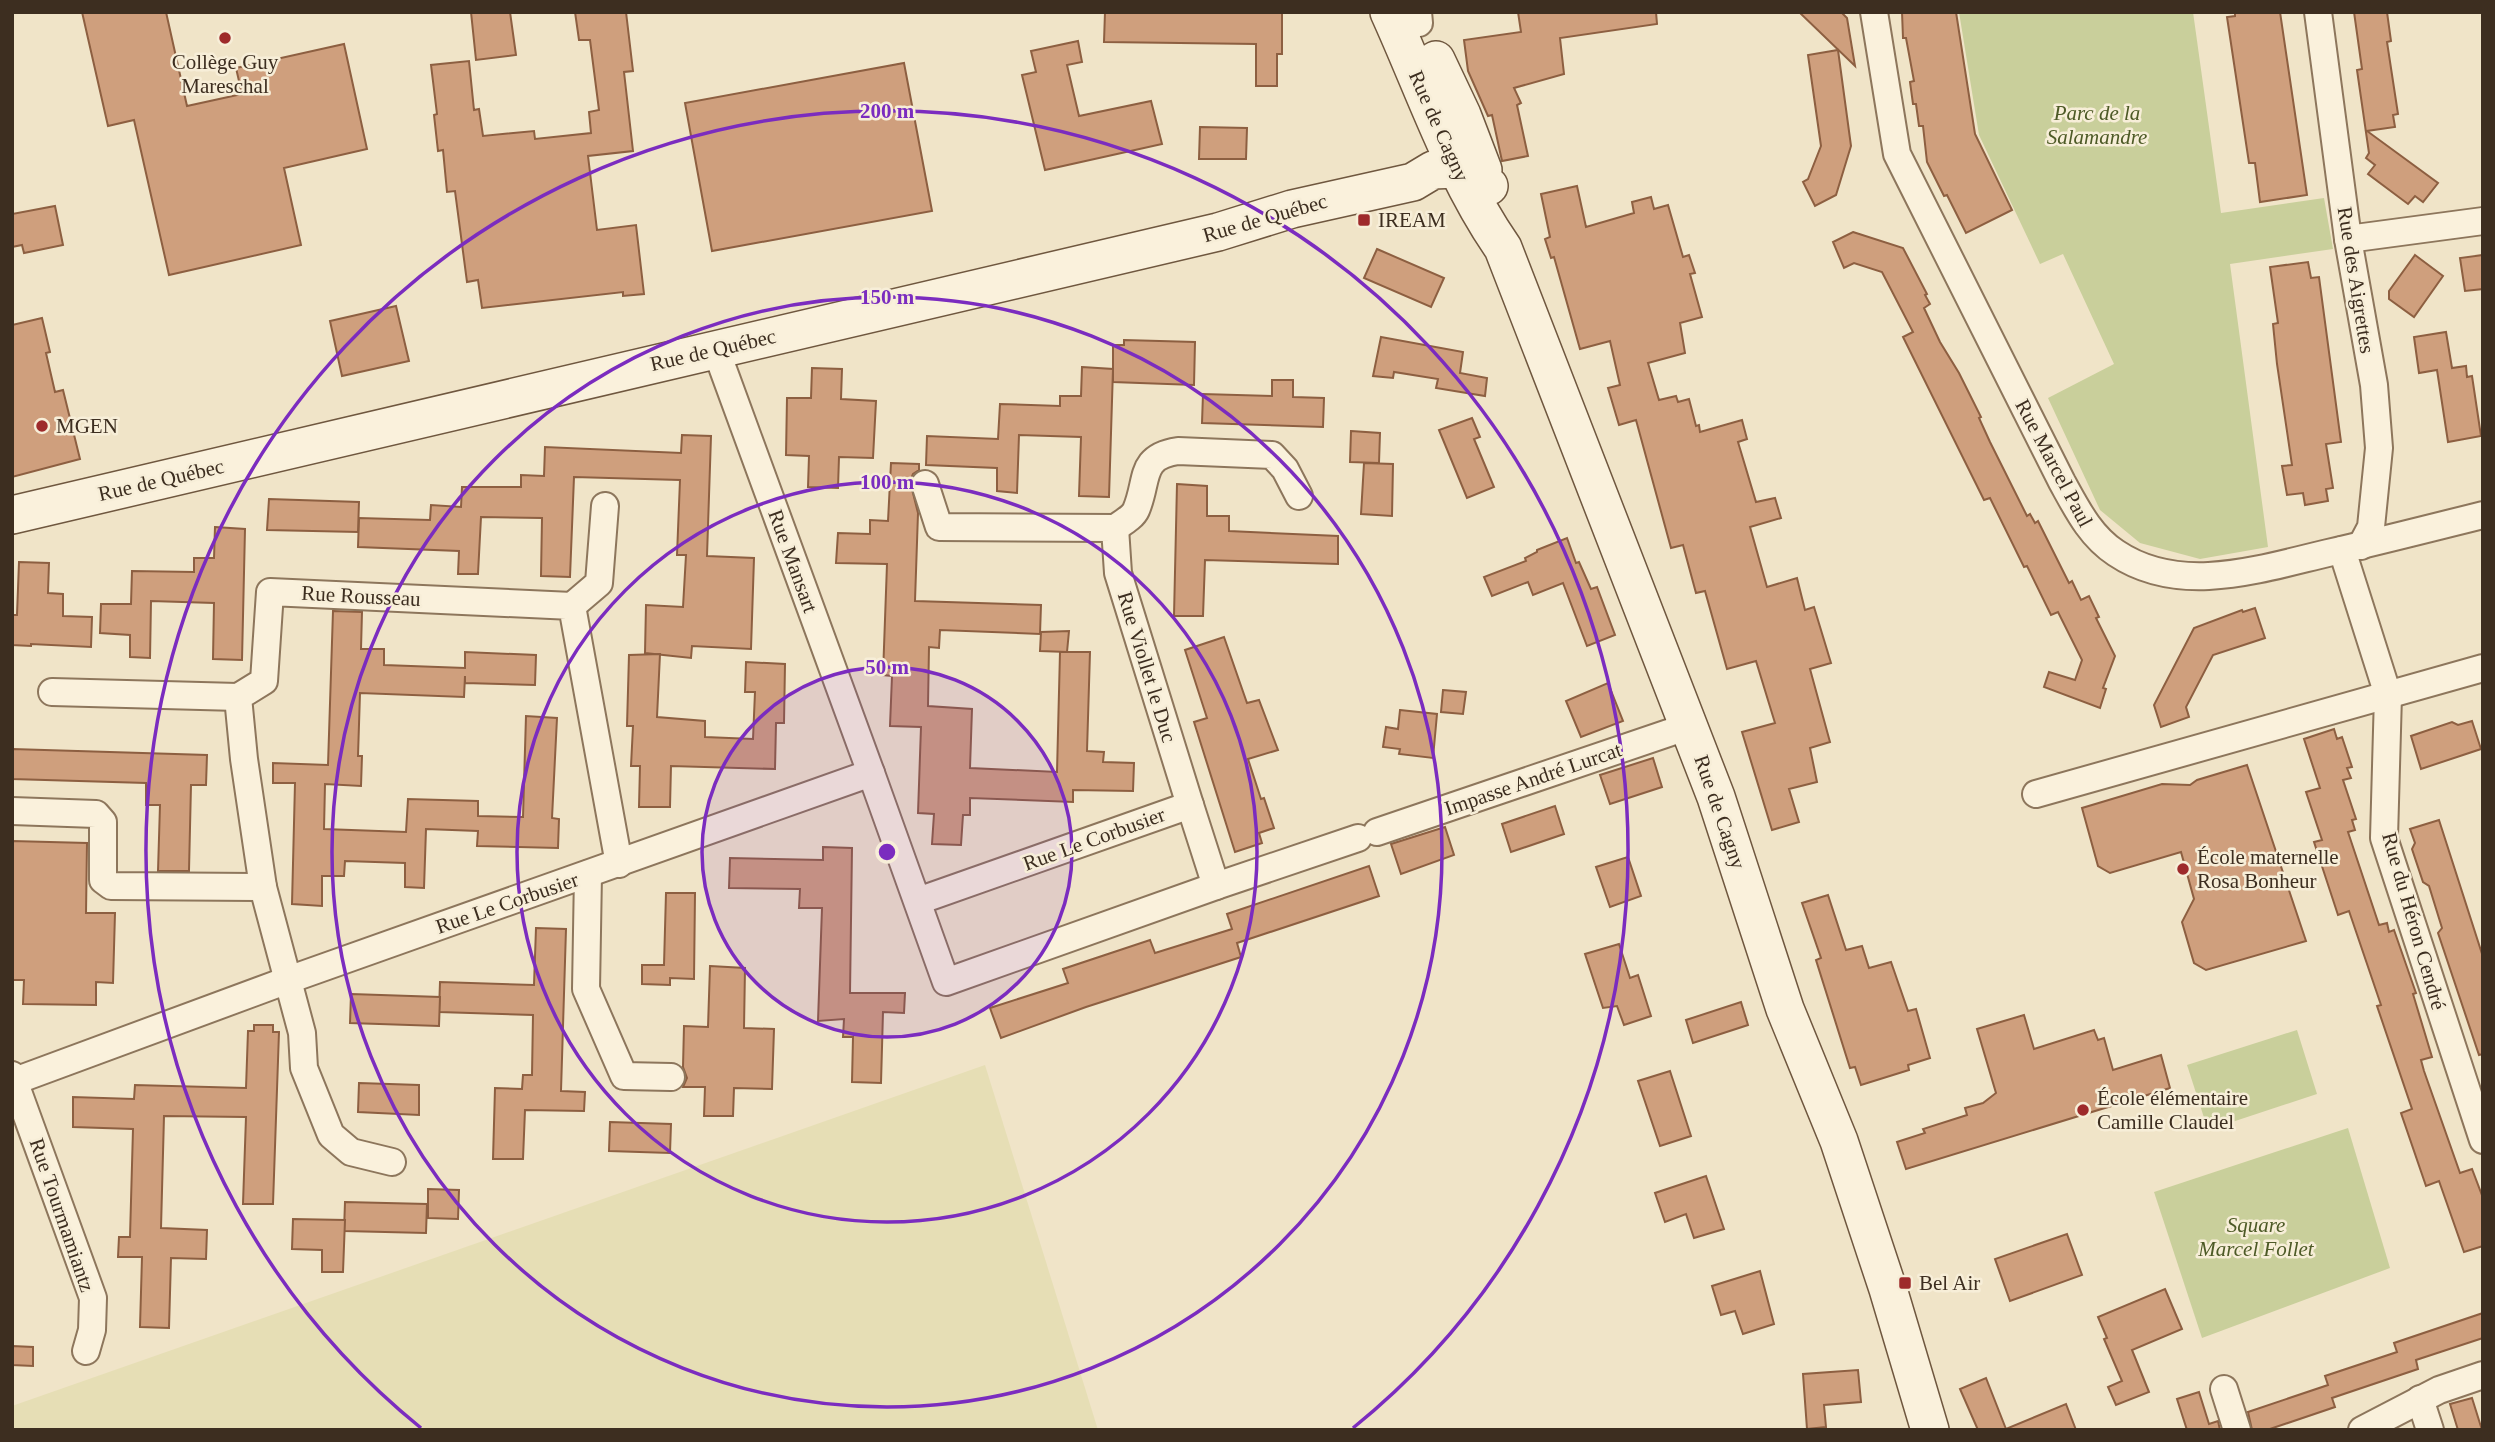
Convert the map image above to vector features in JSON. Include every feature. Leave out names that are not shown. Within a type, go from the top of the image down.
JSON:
[{"type":"street","name":"Rue Marcel Paul","points":[[1874,12],[1898,154],[2062,482],[2092,533],[2117,554],[2155,571],[2178,576],[2208,576],[2255,570],[2483,515]]},
{"type":"street","name":"Rue des Aigrettes","points":[[2318,12],[2348,239],[2374,385],[2379,448],[2371,527],[2352,548]]},
{"type":"street","name":"Rue de Cagny","points":[[1410,15],[1443,157],[1489,186],[1494,203],[1494,236],[1503,248],[1716,797],[1785,1009],[1839,1141],[1926,1413]]},
{"type":"street","points":[[1443,157],[1489,186]]},
{"type":"street","points":[[1443,157],[1448,196],[1494,236]]},
{"type":"street","name":"Rue de Québec","points":[[12,515],[1218,232],[1443,157]]},
{"type":"street","points":[[2348,239],[2483,221]]},
{"type":"street","name":"Rue Mansart","points":[[716,350],[871,773]]},
{"type":"street","points":[[925,484],[939,527],[1115,528],[1135,513],[1150,462],[1162,454],[1178,451],[1272,455],[1285,469],[1299,496]]},
{"type":"street","points":[[605,506],[599,583],[572,606],[620,864]]},
{"type":"street","name":"Rue Viollet le Duc","points":[[1115,528],[1118,573],[1190,805]]},
{"type":"street","name":"Rue du Héron Cendré","points":[[2352,548],[2388,695],[2385,838],[2483,1140]]},
{"type":"street","name":"Rue Rousseau","points":[[238,697],[264,681],[270,592],[572,606]]},
{"type":"street","points":[[2036,794],[2483,668]]},
{"type":"street","points":[[52,692],[238,697],[244,759],[263,887],[302,1032],[304,1068],[331,1135],[351,1152],[392,1162]]},
{"type":"street","name":"Impasse André Lurcat","points":[[1216,886],[1689,726]]},
{"type":"street","points":[[871,773],[946,982],[1216,886]]},
{"type":"street","name":"Rue Le Corbusier","points":[[13,1079],[871,773]]},
{"type":"street","name":"Rue Le Corbusier","points":[[918,901],[1190,805],[1216,886]]},
{"type":"street","points":[[12,811],[96,814],[103,822],[103,880],[111,886],[263,887]]},
{"type":"street","points":[[588,874],[586,989],[624,1076],[671,1077]]},
{"type":"street","name":"Rue Tourmamiantz","points":[[13,1079],[93,1298],[92,1330],[86,1352]]},
{"type":"street","points":[[2362,1430],[2439,1390],[2483,1375]]},
{"type":"street","points":[[2224,1389],[2238,1430]]},
{"type":"street","points":[[2420,1399],[2430,1430]]},
{"type":"shaded area","points":[[985,1065],[1098,1430],[12,1430],[12,1406]]},
{"type":"green space","name":"Parc de la Salamandre","points":[[1959,12],[2193,12],[2221,213],[2324,198],[2333,249],[2230,264],[2268,547],[2200,559],[2140,543],[2100,510],[2048,398],[2114,364],[2063,254],[2040,264],[1979,135]]},
{"type":"green space","points":[[2297,1030],[2317,1094],[2208,1130],[2187,1065]]},
{"type":"green space","name":"Square Marcel Follet","points":[[2348,1128],[2390,1268],[2202,1338],[2154,1192]]},
{"type":"building","points":[[82,12],[166,12],[187,106],[242,94],[236,68],[344,44],[367,149],[284,168],[301,245],[169,275],[134,120],[108,126]]},
{"type":"building","points":[[471,12],[510,12],[516,55],[476,60]]},
{"type":"building","points":[[575,12],[626,12],[633,71],[624,72],[633,151],[588,156],[597,230],[636,225],[644,294],[623,296],[623,292],[482,308],[478,280],[467,282],[455,191],[447,192],[443,150],[438,151],[431,65],[469,61],[474,110],[479,109],[483,136],[534,131],[535,139],[591,133],[589,112],[599,110],[590,40],[579,40]]},
{"type":"building","points":[[1105,12],[1282,12],[1282,54],[1277,54],[1277,86],[1256,86],[1256,44],[1104,42]]},
{"type":"building","points":[[1518,12],[1656,12],[1657,24],[1560,38],[1564,74],[1514,88],[1521,103],[1517,105],[1528,156],[1502,161],[1492,115],[1488,116],[1468,71],[1464,40],[1521,32]]},
{"type":"building","points":[[1799,12],[1841,12],[1847,18],[1855,66]]},
{"type":"building","points":[[1902,12],[1956,12],[1975,134],[2012,210],[1966,233],[1927,162],[1923,126],[1919,126],[1916,104],[1913,104],[1910,82],[1914,81],[1906,38],[1903,38]]},
{"type":"building","points":[[2235,12],[2280,12],[2307,195],[2260,202],[2255,163],[2249,163],[2227,17],[2235,16]]},
{"type":"building","points":[[2354,12],[2387,12],[2391,41],[2387,42],[2398,114],[2393,115],[2395,127],[2367,131],[2438,183],[2423,202],[2415,196],[2408,204],[2368,174],[2375,165],[2366,158],[2369,153],[2357,70],[2362,69]]},
{"type":"building","points":[[1078,41],[1082,62],[1067,65],[1079,116],[1151,101],[1162,144],[1045,170],[1022,75],[1036,72],[1031,51]]},
{"type":"building","points":[[1838,50],[1851,146],[1836,195],[1815,206],[1803,182],[1808,179],[1821,146],[1808,55]]},
{"type":"building","points":[[904,63],[932,211],[712,251],[685,103]]},
{"type":"building","points":[[1200,127],[1247,128],[1246,159],[1199,159]]},
{"type":"building","points":[[1577,186],[1586,227],[1634,213],[1632,202],[1651,197],[1654,209],[1668,205],[1683,257],[1689,255],[1695,273],[1690,274],[1702,317],[1680,323],[1685,353],[1648,363],[1659,400],[1676,396],[1678,402],[1689,399],[1700,432],[1742,420],[1747,439],[1738,442],[1756,502],[1775,498],[1781,518],[1750,527],[1767,587],[1797,578],[1805,610],[1814,607],[1831,663],[1810,669],[1830,742],[1810,748],[1817,782],[1789,789],[1799,822],[1772,830],[1742,732],[1775,723],[1756,661],[1727,669],[1705,591],[1696,593],[1683,545],[1671,548],[1636,420],[1619,425],[1608,388],[1620,385],[1610,341],[1580,349],[1554,257],[1551,258],[1545,239],[1550,237],[1541,194]]},
{"type":"building","points":[[55,206],[63,245],[24,253],[22,245],[12,247],[12,214]]},
{"type":"building","points":[[1853,232],[1903,248],[1927,294],[1925,295],[1930,304],[1924,308],[1981,417],[1979,418],[1990,442],[2027,516],[2030,514],[2035,523],[2038,521],[2069,583],[2072,581],[2081,600],[2089,596],[2099,617],[2096,618],[2115,656],[2103,688],[2106,689],[2100,708],[2044,687],[2049,672],[2075,680],[2082,660],[2058,612],[2051,615],[1990,498],[1984,500],[1903,337],[1913,332],[1882,272],[1854,263],[1844,268],[1833,242]]},
{"type":"building","points":[[1377,249],[1444,278],[1431,307],[1364,278]]},
{"type":"building","points":[[2415,255],[2443,276],[2414,317],[2389,299],[2389,291]]},
{"type":"building","points":[[2483,255],[2483,289],[2465,291],[2460,258]]},
{"type":"building","points":[[2308,262],[2311,278],[2319,277],[2341,442],[2326,444],[2333,488],[2326,489],[2328,501],[2305,505],[2303,493],[2287,495],[2282,466],[2292,465],[2277,364],[2273,324],[2278,323],[2270,267]]},
{"type":"building","points":[[396,306],[409,361],[342,376],[330,321]]},
{"type":"building","name":"MGEN","points":[[42,318],[50,352],[46,353],[55,392],[63,390],[80,459],[12,477],[12,325]]},
{"type":"building","points":[[2446,332],[2452,368],[2466,366],[2467,377],[2472,376],[2481,436],[2448,442],[2437,370],[2419,373],[2414,337]]},
{"type":"building","points":[[1381,337],[1463,352],[1460,373],[1487,378],[1485,396],[1436,388],[1438,379],[1394,372],[1393,378],[1373,376]]},
{"type":"building","points":[[1124,340],[1195,342],[1194,385],[1113,382],[1113,345],[1124,345]]},
{"type":"building","points":[[1082,367],[1113,369],[1109,497],[1079,496],[1081,437],[1019,435],[1017,493],[997,491],[997,468],[926,465],[927,436],[998,439],[1000,404],[1060,406],[1060,396],[1081,396]]},
{"type":"building","points":[[812,368],[842,369],[841,399],[876,401],[873,458],[839,457],[838,488],[808,487],[809,456],[786,455],[787,398],[811,398]]},
{"type":"building","points":[[1272,380],[1293,380],[1293,397],[1324,398],[1323,427],[1202,423],[1203,394],[1272,396]]},
{"type":"building","points":[[1472,418],[1480,437],[1474,439],[1494,487],[1467,498],[1439,430]]},
{"type":"building","points":[[1351,431],[1380,433],[1379,463],[1350,462]]},
{"type":"building","points":[[682,435],[711,436],[707,556],[754,558],[751,649],[692,646],[691,658],[645,653],[646,605],[683,607],[686,555],[677,555],[680,480],[574,477],[570,577],[541,576],[542,518],[481,517],[478,574],[458,574],[459,551],[358,547],[359,518],[430,520],[431,505],[461,507],[462,487],[521,487],[521,475],[544,476],[545,447],[681,453]]},
{"type":"building","points":[[891,463],[919,464],[919,470],[913,474],[910,481],[918,513],[915,601],[1041,605],[1040,634],[940,630],[939,648],[929,647],[928,706],[972,709],[970,768],[1057,772],[1060,652],[1090,652],[1087,751],[1104,752],[1103,762],[1134,763],[1133,791],[1073,790],[1073,802],[970,798],[970,815],[963,815],[961,845],[932,844],[934,814],[918,813],[921,727],[890,726],[892,676],[883,675],[887,564],[836,563],[838,533],[870,534],[870,520],[888,521]]},
{"type":"building","points":[[1364,463],[1393,464],[1392,516],[1361,514]]},
{"type":"building","points":[[1177,484],[1207,486],[1207,516],[1229,516],[1229,531],[1338,536],[1338,564],[1205,560],[1203,616],[1174,616]]},
{"type":"building","points":[[269,499],[359,502],[358,532],[267,530]]},
{"type":"building","points":[[215,527],[245,529],[242,660],[213,659],[214,603],[151,601],[150,658],[130,657],[130,635],[100,633],[101,604],[131,604],[132,571],[194,572],[194,558],[214,558]]},
{"type":"building","points":[[1567,538],[1576,563],[1579,562],[1591,589],[1597,587],[1615,635],[1587,646],[1563,583],[1533,595],[1528,582],[1492,596],[1484,577],[1526,561],[1525,558],[1537,550]]},
{"type":"building","points":[[19,562],[49,563],[48,593],[63,594],[63,616],[92,617],[91,647],[12,645],[12,615],[17,615]]},
{"type":"building","points":[[2255,608],[2265,638],[2213,655],[2186,707],[2189,717],[2161,727],[2154,705],[2194,628],[2242,610],[2243,612]]},
{"type":"building","points":[[333,611],[362,612],[361,649],[384,649],[384,665],[465,668],[465,652],[536,655],[535,685],[465,683],[465,676],[464,697],[360,693],[358,756],[362,756],[361,786],[325,784],[324,829],[406,832],[408,799],[478,801],[478,816],[523,817],[526,716],[557,718],[552,818],[559,819],[558,848],[477,846],[478,831],[426,829],[424,888],[405,887],[405,863],[345,861],[344,876],[322,876],[322,906],[292,904],[295,783],[273,783],[273,763],[328,765]]},
{"type":"building","points":[[1069,631],[1067,652],[1040,651],[1041,632]]},
{"type":"building","points":[[1224,637],[1247,703],[1259,700],[1278,750],[1248,759],[1274,828],[1259,833],[1262,843],[1235,852],[1194,722],[1207,718],[1185,650]]},
{"type":"building","points":[[660,654],[657,717],[705,721],[705,737],[753,739],[755,692],[745,692],[746,662],[785,664],[784,723],[776,723],[775,769],[671,766],[670,807],[639,807],[640,766],[631,766],[633,726],[627,726],[629,655]]},
{"type":"building","points":[[1608,683],[1623,721],[1581,737],[1566,701]]},
{"type":"building","points":[[1443,690],[1466,692],[1463,714],[1441,712]]},
{"type":"building","points":[[1400,710],[1437,714],[1433,758],[1399,754],[1400,749],[1383,747],[1386,727],[1398,729]]},
{"type":"building","points":[[2472,721],[2481,749],[2421,769],[2411,736],[2452,722],[2458,725]]},
{"type":"building","points":[[2334,729],[2337,739],[2342,737],[2352,767],[2347,768],[2351,778],[2343,780],[2356,819],[2352,820],[2355,830],[2348,832],[2379,925],[2387,923],[2389,932],[2394,930],[2416,993],[2413,994],[2432,1057],[2421,1060],[2460,1173],[2472,1169],[2483,1198],[2483,1246],[2464,1252],[2439,1181],[2426,1186],[2401,1113],[2412,1109],[2377,1006],[2381,1005],[2349,911],[2338,915],[2314,842],[2322,840],[2306,792],[2320,788],[2304,739]]},
{"type":"building","points":[[12,749],[207,755],[206,785],[191,785],[189,871],[158,871],[160,805],[146,805],[146,783],[12,779]]},
{"type":"building","points":[[1653,758],[1662,787],[1610,804],[1600,775]]},
{"type":"building","name":"École maternelle Rosa Bonheur","points":[[2247,765],[2306,941],[2206,970],[2194,963],[2182,922],[2194,899],[2181,852],[2110,873],[2098,866],[2082,808],[2162,784],[2190,785],[2197,780]]},
{"type":"building","points":[[1555,806],[1564,834],[1511,852],[1502,824]]},
{"type":"building","points":[[2439,820],[2483,957],[2483,1054],[2479,1055],[2438,933],[2442,928],[2429,886],[2423,882],[2412,849],[2415,843],[2410,829]]},
{"type":"building","points":[[1445,827],[1454,855],[1401,874],[1391,844]]},
{"type":"building","points":[[12,841],[87,843],[86,913],[115,913],[113,983],[96,982],[96,1005],[23,1004],[24,980],[12,980]]},
{"type":"building","points":[[823,847],[852,848],[850,993],[905,993],[904,1013],[883,1012],[881,1083],[852,1082],[853,1037],[843,1037],[844,1019],[818,1021],[822,908],[799,908],[800,889],[729,888],[730,858],[823,860]]},
{"type":"building","points":[[1628,857],[1641,896],[1610,907],[1596,867]]},
{"type":"building","points":[[1369,866],[1379,896],[1237,943],[1241,957],[1086,1007],[1001,1038],[990,1008],[1068,983],[1063,969],[1150,940],[1155,953],[1232,929],[1227,914]]},
{"type":"building","points":[[666,893],[695,893],[694,979],[670,978],[670,985],[642,984],[642,965],[664,965]]},
{"type":"building","points":[[1828,895],[1846,950],[1862,946],[1869,968],[1891,962],[1908,1011],[1916,1009],[1930,1058],[1908,1065],[1909,1070],[1861,1085],[1855,1067],[1850,1068],[1816,960],[1821,958],[1802,903]]},
{"type":"building","points":[[536,928],[566,929],[561,1091],[585,1092],[584,1111],[525,1110],[523,1159],[493,1159],[495,1088],[522,1089],[523,1075],[532,1075],[533,1015],[439,1012],[440,982],[534,985]]},
{"type":"building","points":[[1619,944],[1630,978],[1638,975],[1651,1016],[1624,1025],[1617,1006],[1603,1008],[1585,954]]},
{"type":"building","points":[[710,966],[745,968],[744,1028],[774,1029],[772,1089],[734,1088],[733,1116],[704,1116],[705,1087],[683,1087],[687,1078],[683,1067],[684,1026],[708,1027]]},
{"type":"building","points":[[351,994],[440,997],[439,1026],[350,1023]]},
{"type":"building","points":[[1741,1002],[1748,1025],[1693,1043],[1686,1020]]},
{"type":"building","points":[[2024,1015],[2034,1049],[2094,1030],[2098,1040],[2104,1038],[2113,1070],[2161,1055],[2170,1088],[1906,1169],[1897,1142],[1925,1133],[1923,1129],[1967,1115],[1965,1108],[1983,1103],[1996,1093],[1977,1029]]},
{"type":"building","points":[[254,1025],[273,1025],[273,1032],[279,1032],[273,1204],[243,1204],[246,1117],[164,1116],[161,1228],[207,1230],[206,1259],[171,1258],[169,1328],[140,1327],[142,1257],[118,1257],[119,1237],[130,1237],[133,1129],[73,1127],[73,1097],[134,1099],[135,1085],[246,1088],[248,1031],[254,1031]]},
{"type":"building","points":[[1670,1071],[1691,1136],[1660,1146],[1638,1081]]},
{"type":"building","points":[[359,1083],[419,1085],[419,1115],[358,1112]]},
{"type":"building","points":[[610,1122],[671,1124],[670,1153],[609,1151]]},
{"type":"building","points":[[1706,1176],[1724,1229],[1694,1238],[1686,1214],[1665,1222],[1655,1193]]},
{"type":"building","points":[[428,1189],[459,1190],[458,1219],[428,1218]]},
{"type":"building","points":[[345,1202],[427,1204],[426,1233],[344,1231]]},
{"type":"building","points":[[293,1219],[345,1220],[343,1272],[322,1272],[322,1250],[292,1249]]},
{"type":"building","points":[[2067,1234],[2082,1275],[2010,1301],[1995,1259]]},
{"type":"building","points":[[1760,1271],[1774,1324],[1743,1334],[1735,1311],[1721,1315],[1712,1286]]},
{"type":"building","points":[[2165,1289],[2182,1329],[2132,1350],[2149,1392],[2116,1405],[2108,1387],[2122,1381],[2104,1339],[2107,1338],[2098,1317]]},
{"type":"building","points":[[2483,1313],[2483,1338],[2416,1360],[2418,1369],[2332,1398],[2335,1407],[2267,1430],[2252,1430],[2248,1412],[2328,1385],[2325,1376],[2397,1352],[2394,1343]]},
{"type":"building","points":[[12,1346],[33,1347],[33,1366],[12,1365]]},
{"type":"building","points":[[1858,1370],[1861,1402],[1824,1405],[1826,1427],[1807,1429],[1803,1374]]},
{"type":"building","points":[[1986,1378],[2006,1429],[2066,1404],[2076,1430],[1978,1430],[1960,1389]]},
{"type":"building","points":[[2199,1392],[2209,1424],[2218,1421],[2220,1430],[2187,1430],[2177,1399]]},
{"type":"building","points":[[2472,1398],[2482,1430],[2458,1430],[2450,1404]]},
{"type":"place","name":"Collège Guy Mareschal","points":[[225,38]]},
{"type":"place","name":"IREAM","points":[[1364,220]]},
{"type":"place","name":"MGEN","points":[[42,426]]},
{"type":"place","name":"École maternelle Rosa Bonheur","points":[[2183,869]]},
{"type":"place","name":"École élémentaire Camille Claudel","points":[[2083,1110]]},
{"type":"place","name":"Bel Air","points":[[1905,1283]]}]
